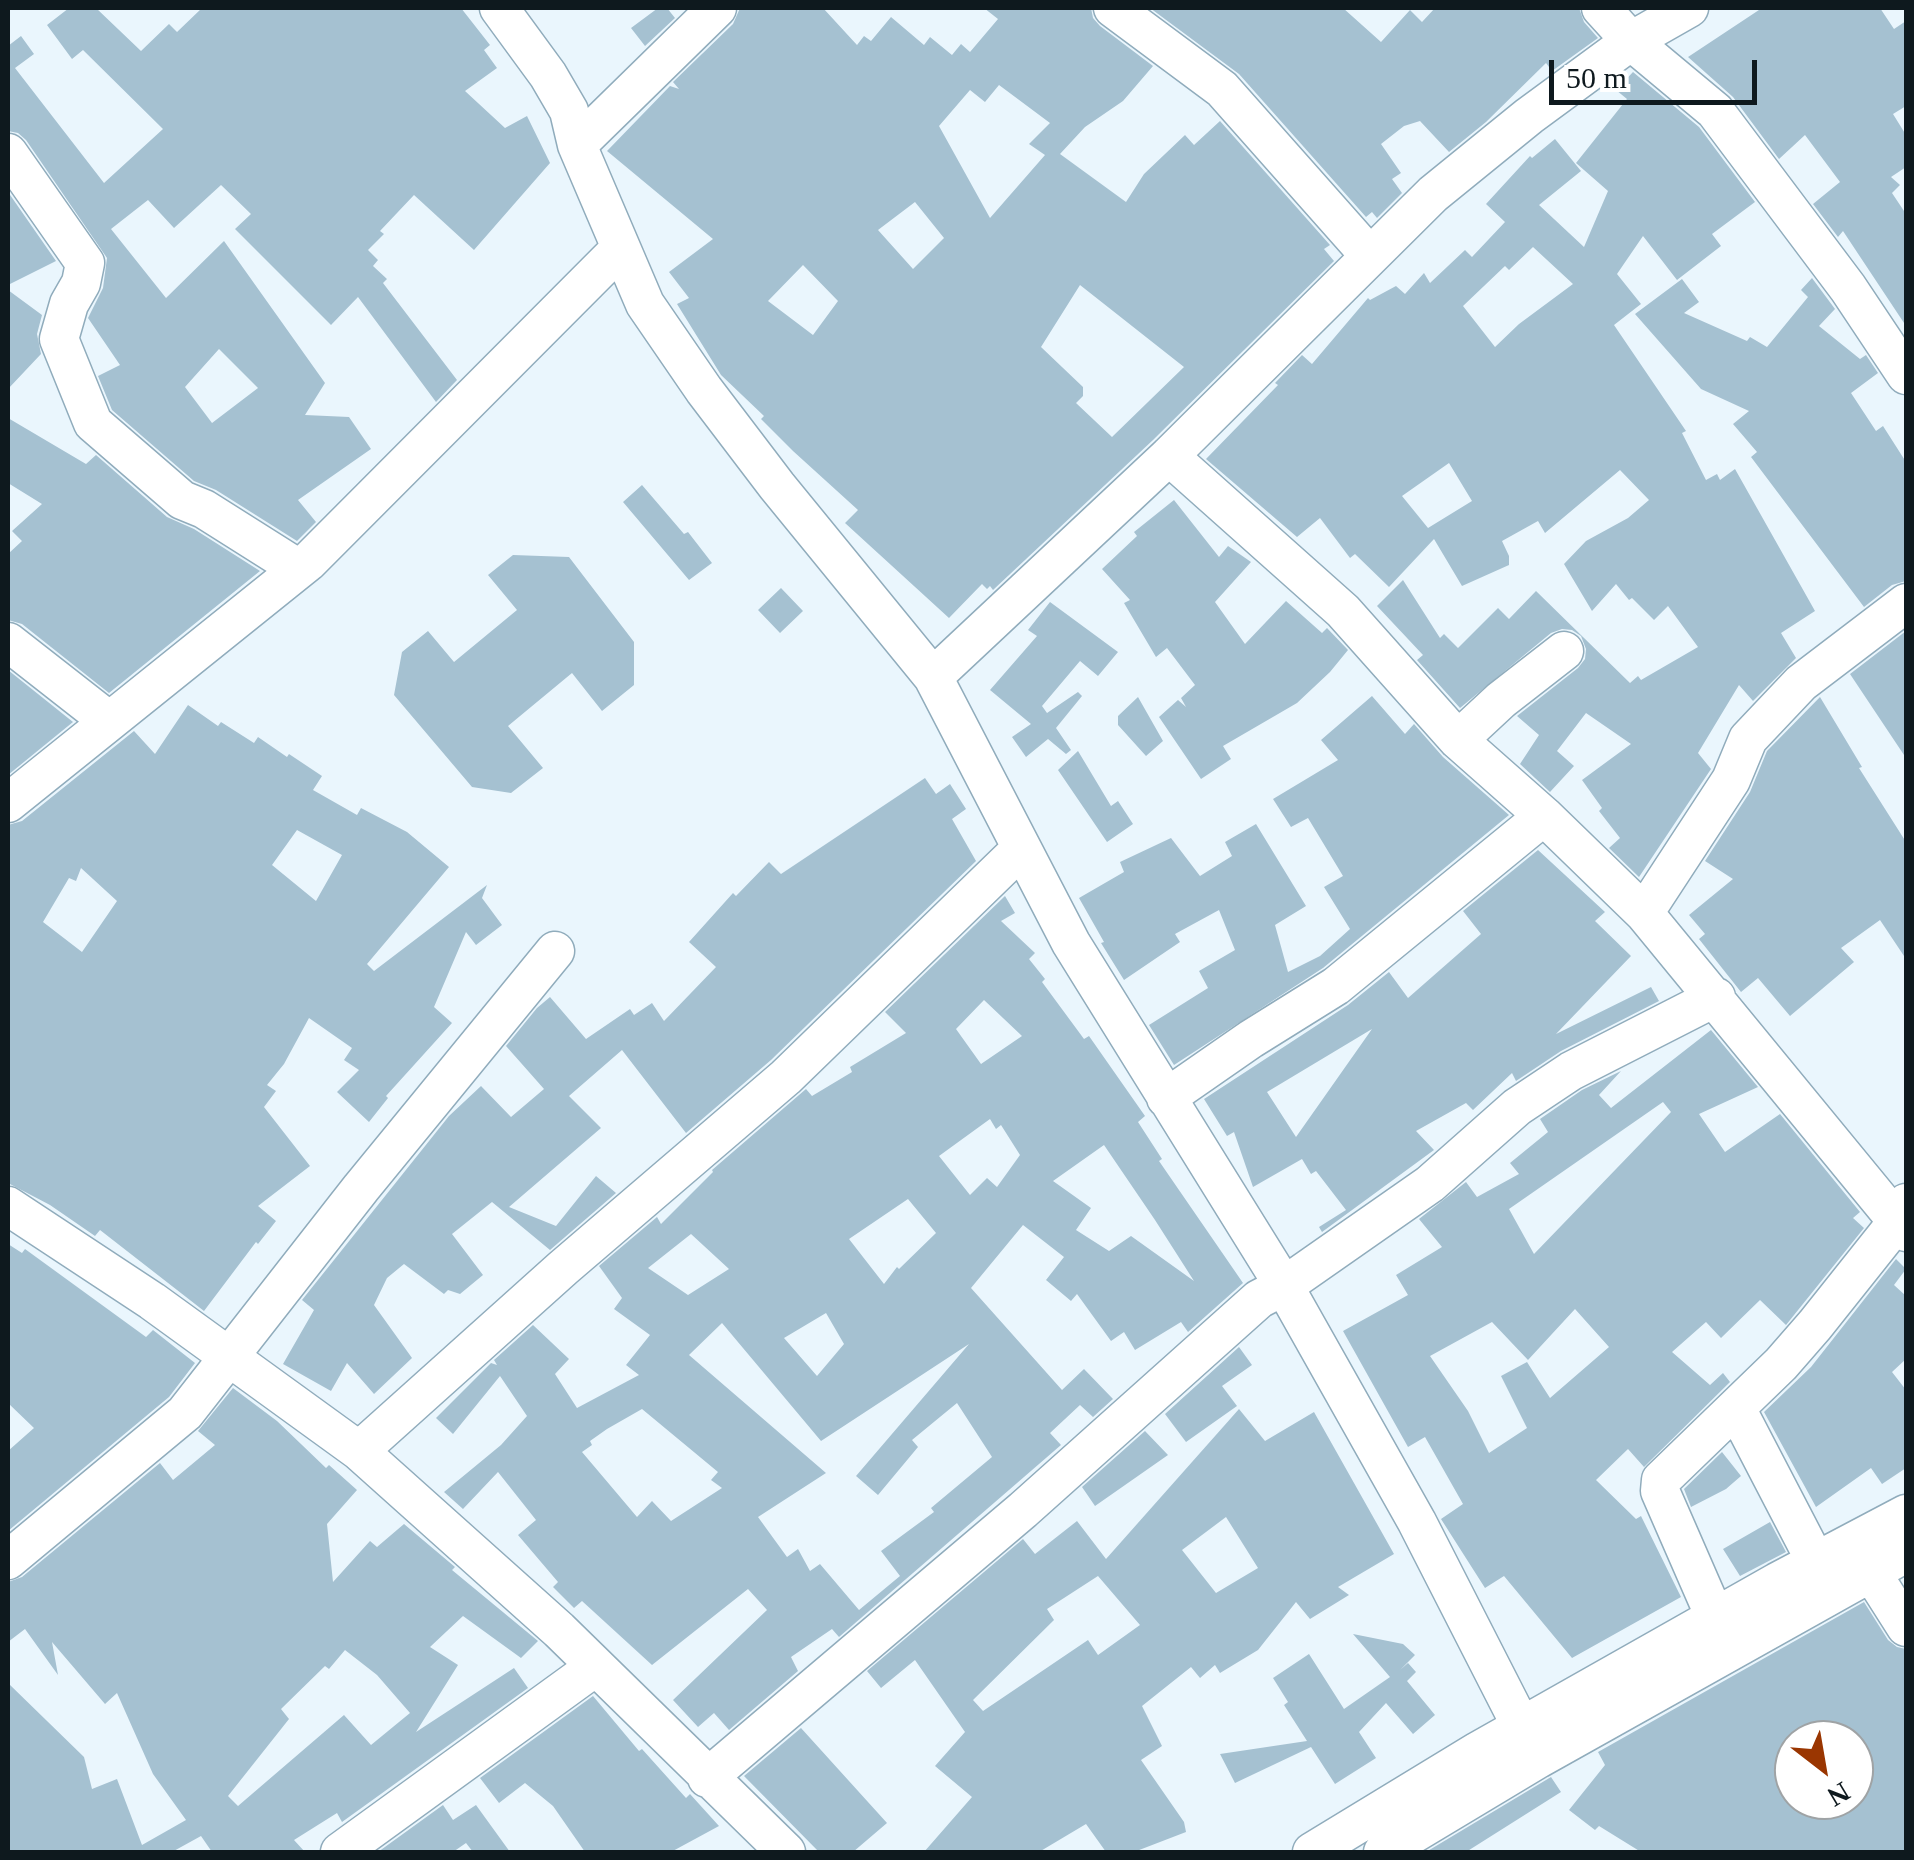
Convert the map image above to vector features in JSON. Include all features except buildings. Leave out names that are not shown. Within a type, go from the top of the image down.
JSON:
[{"type":"street","points":[[499,8],[548,75],[569,112],[577,145],[645,304],[777,486],[933,677],[1071,943],[1284,1286],[1417,1522],[1530,1743]]},
{"type":"street","points":[[577,145],[717,8]]},
{"type":"street","points":[[1113,8],[1222,89],[1370,256]]},
{"type":"street","points":[[1601,8],[1631,41],[1715,111],[1848,288],[1906,375]]},
{"type":"street","points":[[933,677],[1169,456],[1433,194],[1529,116],[1631,41],[1689,8]]},
{"type":"street","points":[[8,153],[85,263],[59,339],[93,423],[182,500],[204,509],[299,569]]},
{"type":"street","points":[[8,803],[299,569],[621,248]]},
{"type":"street","points":[[1169,456],[1343,611],[1458,740],[1644,913],[1903,1219],[1816,1325],[1661,1480],[1660,1491],[1715,1617]]},
{"type":"street","points":[[1644,913],[1731,780],[1748,739],[1801,683],[1906,603]]},
{"type":"street","points":[[8,642],[109,722]]},
{"type":"street","points":[[1458,740],[1564,651]]},
{"type":"street","points":[[1166,1098],[1336,986],[1544,816]]},
{"type":"street","points":[[359,1451],[563,1268],[786,1077],[1021,849]]},
{"type":"street","points":[[8,1560],[185,1413],[361,1188],[555,951]]},
{"type":"street","points":[[707,1778],[1023,1510],[1259,1299],[1284,1286],[1430,1184],[1517,1106],[1571,1071],[1716,998]]},
{"type":"street","points":[[8,1206],[152,1301],[359,1451],[559,1630],[786,1852]]},
{"type":"street","points":[[1736,1408],[1816,1562]]},
{"type":"street","points":[[1383,1852],[1530,1743],[1715,1617],[1906,1514]]},
{"type":"street","points":[[1312,1852],[1906,1553]]},
{"type":"street","points":[[1871,1572],[1906,1628]]},
{"type":"street","points":[[340,1852],[595,1667]]}]
